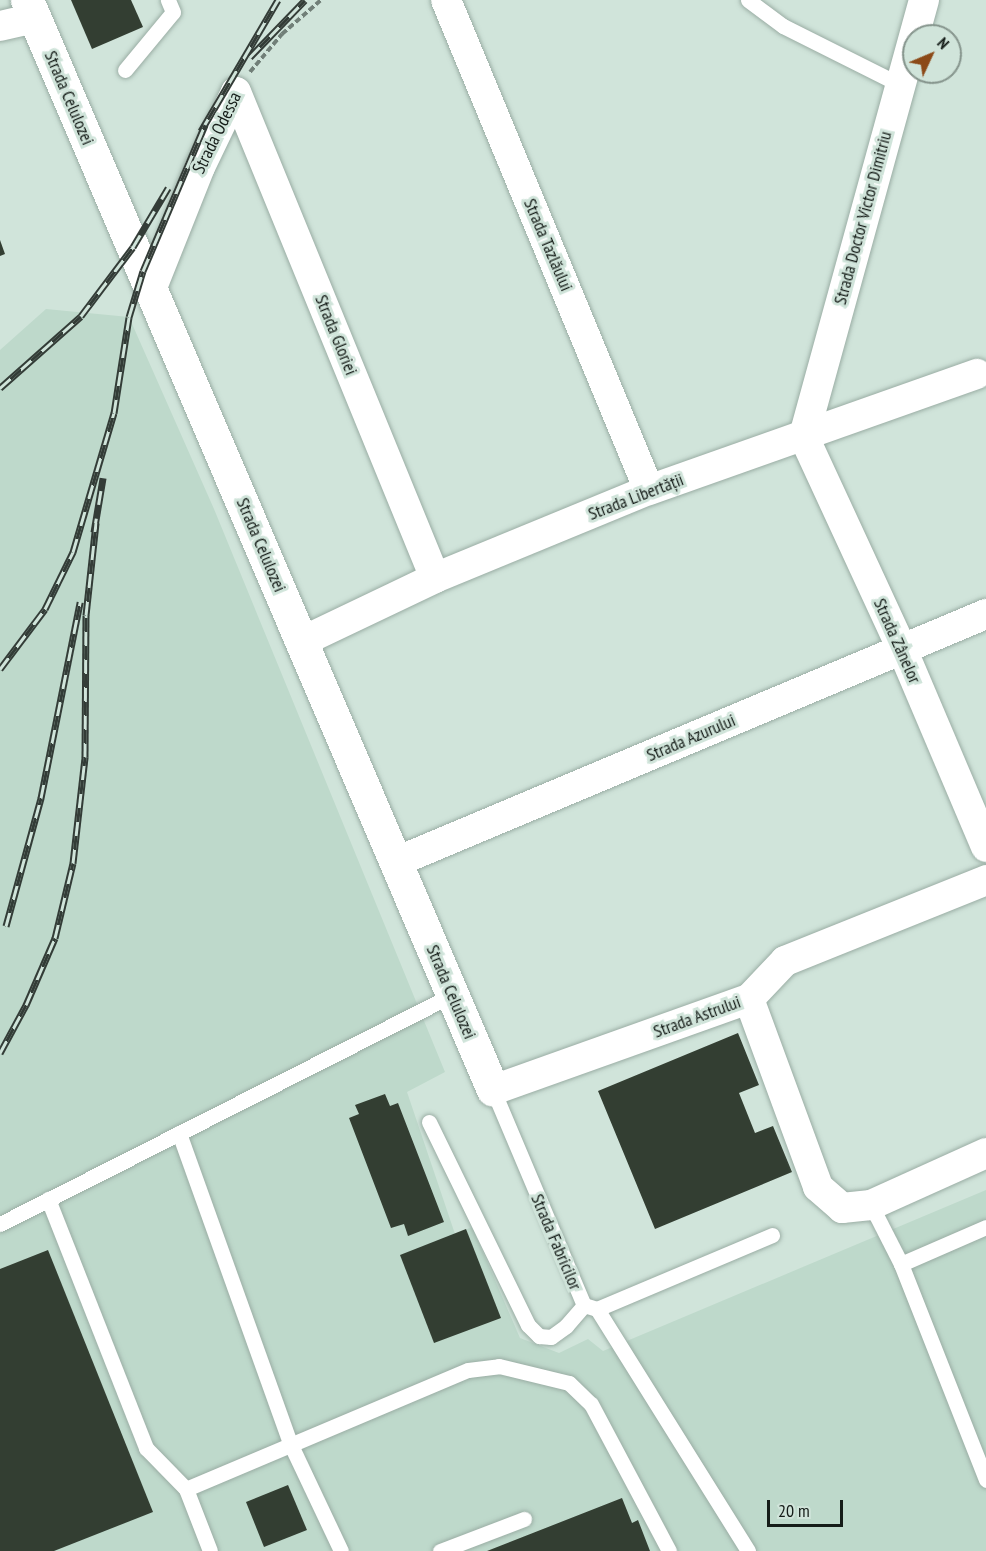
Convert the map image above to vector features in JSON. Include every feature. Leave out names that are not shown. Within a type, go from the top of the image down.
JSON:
[{"type":"street","name":"Strada Tazlăului","points":[[446,0],[649,490]]},
{"type":"street","name":"Strada Doctor Victor Dimitriu","points":[[804,436],[899,84],[924,0]]},
{"type":"street","points":[[0,26],[30,9]]},
{"type":"street","name":"Strada Celulozei","points":[[30,9],[303,640],[493,1090]]},
{"type":"street","name":"Strada Odessa","points":[[151,290],[200,167],[236,92]]},
{"type":"street","name":"Strada Gloriei","points":[[236,92],[435,578]]},
{"type":"street","name":"Strada Libertății","points":[[303,640],[435,578],[649,490],[977,374]]},
{"type":"street","name":"Strada Zânelor","points":[[804,436],[902,649],[986,847]]},
{"type":"street","name":"Strada Azurului","points":[[396,862],[986,614]]},
{"type":"street","name":"Strada Astrului","points":[[493,1090],[749,999],[785,961],[986,880]]},
{"type":"street","points":[[749,999],[818,1187],[842,1208],[871,1205],[986,1153]]},
{"type":"lane","points":[[125,70],[173,12],[168,0]]},
{"type":"lane","points":[[748,0],[783,26],[899,84]]},
{"type":"lane","points":[[0,1224],[452,994]]},
{"type":"lane","name":"Strada Fabricilor","points":[[493,1090],[590,1307],[771,1235]]},
{"type":"lane","points":[[429,1122],[528,1325],[539,1336],[551,1337],[590,1307],[748,1551]]},
{"type":"lane","points":[[179,1133],[290,1443],[341,1551]]},
{"type":"lane","points":[[48,1200],[146,1448],[186,1489],[210,1551]]},
{"type":"lane","points":[[871,1205],[900,1264],[986,1480]]},
{"type":"lane","points":[[900,1264],[986,1227]]},
{"type":"lane","points":[[186,1489],[290,1443],[468,1370],[499,1366],[569,1383],[591,1404],[669,1551]]},
{"type":"lane","points":[[440,1551],[524,1519]]},
{"type":"path","name":"Strada Odessa","points":[[236,92],[282,34],[321,0]]},
{"type":"shaded area","points":[[46,309],[129,317],[214,509],[445,1072],[407,1092],[455,1234],[472,1227],[520,1338],[559,1353],[588,1339],[603,1351],[986,1190],[986,1551],[0,1551],[0,350]]},
{"type":"building","points":[[71,0],[131,0],[143,27],[92,49]]},
{"type":"building","points":[[0,240],[5,254],[0,256]]},
{"type":"building","points":[[738,1033],[759,1085],[739,1093],[755,1133],[773,1126],[792,1172],[655,1229],[598,1091]]},
{"type":"building","points":[[385,1094],[390,1106],[398,1103],[444,1222],[408,1236],[404,1224],[391,1228],[349,1118],[359,1114],[355,1105]]},
{"type":"building","points":[[466,1229],[501,1318],[434,1343],[400,1255]]},
{"type":"building","points":[[48,1250],[153,1512],[54,1551],[0,1551],[0,1269]]},
{"type":"building","points":[[288,1485],[307,1530],[264,1547],[246,1502]]},
{"type":"building","points":[[622,1498],[632,1523],[638,1520],[650,1551],[487,1551]]},
{"type":"railway","points":[[201,131],[278,0]]},
{"type":"railway","points":[[250,57],[305,0]]},
{"type":"railway","points":[[0,669],[45,609],[73,552],[114,413],[129,317],[143,271],[205,125]]},
{"type":"railway","points":[[0,388],[81,316],[133,247],[168,188]]},
{"type":"railway","points":[[94,532],[103,478]]},
{"type":"railway","points":[[0,1053],[26,1005],[55,938],[73,863],[85,757],[86,615],[96,523]]},
{"type":"railway","points":[[6,926],[41,798],[80,602]]}]
